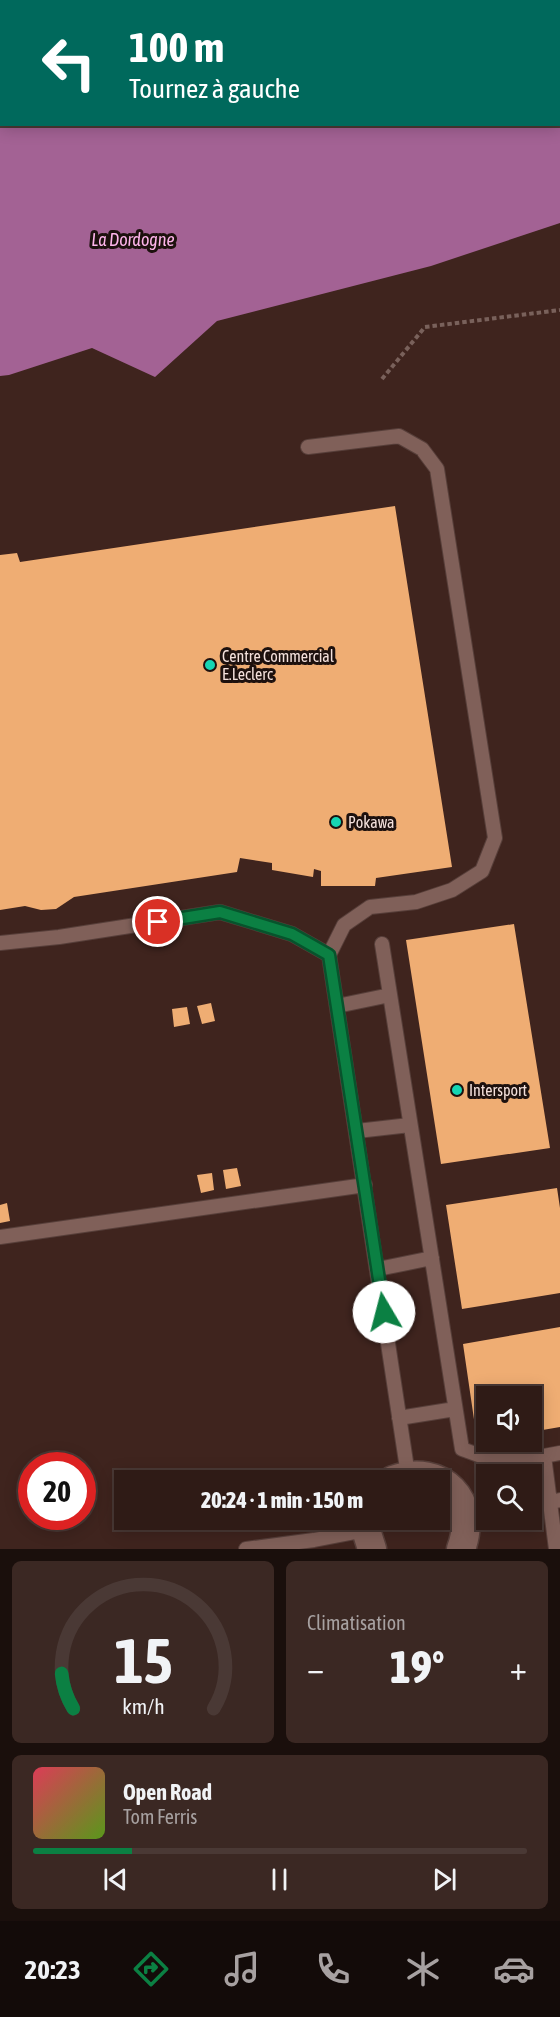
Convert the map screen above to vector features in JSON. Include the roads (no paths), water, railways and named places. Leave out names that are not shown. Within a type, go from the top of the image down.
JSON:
[{"type":"street","points":[[450,1488],[476,1518],[461,1549]]},
{"type":"lane","points":[[308,447],[399,436],[422,449],[437,469],[495,838],[482,871],[452,890],[416,902],[370,907],[344,924],[329,955],[399,1418],[400,1470]]},
{"type":"lane","points":[[0,943],[59,937],[220,912],[292,934],[329,955]]},
{"type":"lane","points":[[382,944],[462,1449],[492,1460],[560,1453]]},
{"type":"lane","points":[[337,1006],[390,995]]},
{"type":"lane","points":[[357,1131],[410,1125]]},
{"type":"lane","points":[[0,1237],[365,1185]]},
{"type":"lane","points":[[378,1269],[432,1258]]},
{"type":"lane","points":[[399,1418],[455,1409]]},
{"type":"lane","points":[[544,1456],[555,1501],[556,1549]]},
{"type":"lane","points":[[246,1549],[369,1539]]},
{"type":"water","name":"La Dordogne","points":[[0,126],[560,126],[560,223],[431,266],[217,321],[155,377],[92,348],[0,376]]},
{"type":"place","name":"Centre Commercial E.Leclerc","points":[[210,665]]},
{"type":"place","name":"Pokawa","points":[[336,822]]},
{"type":"place","name":"Intersport","points":[[457,1090]]}]
